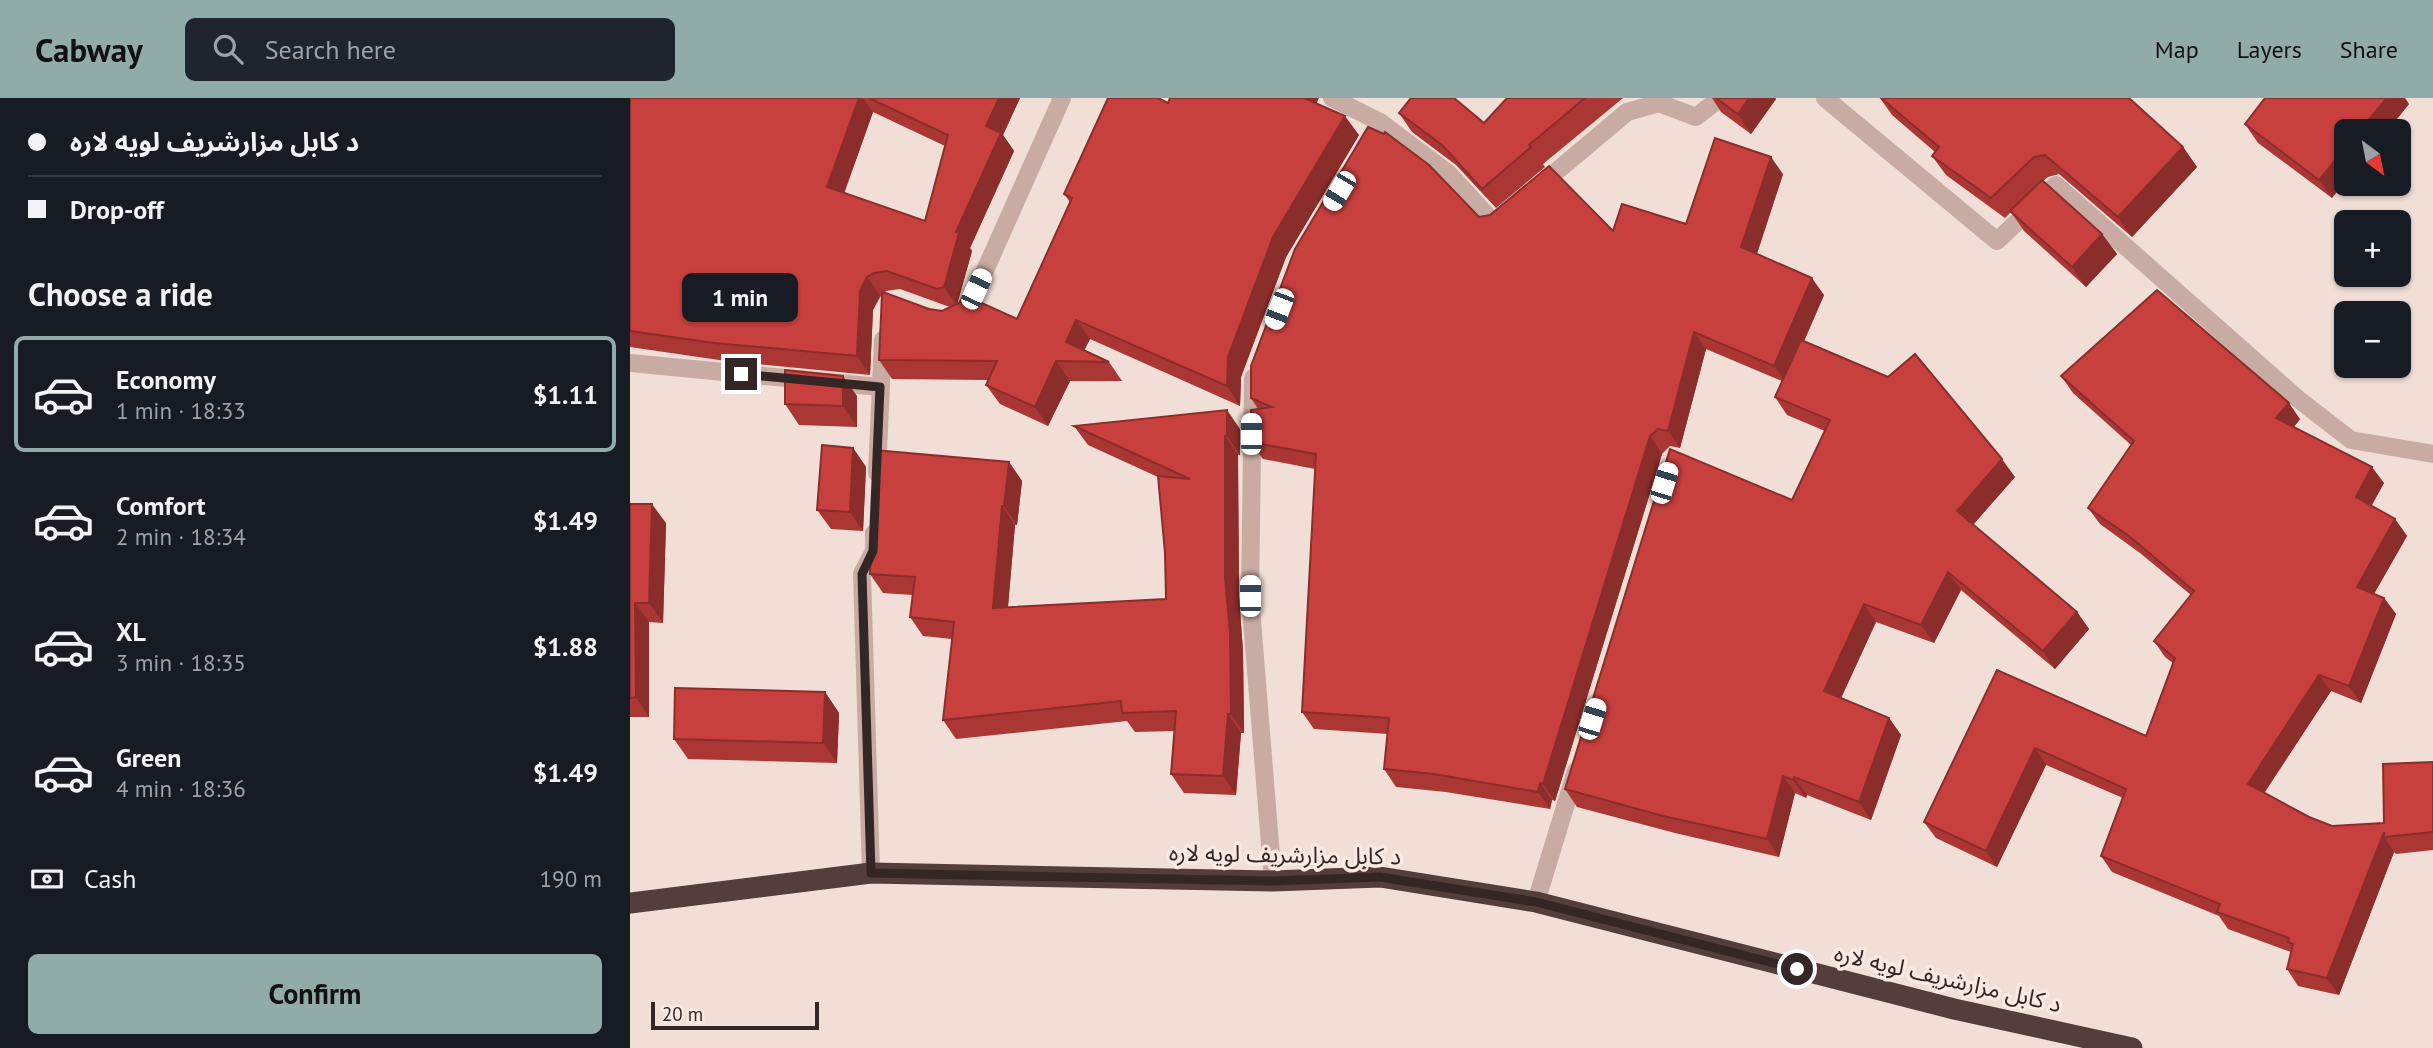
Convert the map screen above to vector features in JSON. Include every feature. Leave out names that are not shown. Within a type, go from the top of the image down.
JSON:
[{"type":"highway","name":"د کابل مزارشریف لویه لاره","points":[[630,903],[871,873],[1273,881],[1380,877],[1536,902],[1954,1009],[2132,1048]]},
{"type":"street","points":[[947,318],[957,319],[966,313],[1062,98]]},
{"type":"street","points":[[1332,98],[1380,122],[1449,174],[1494,224],[1627,112],[1660,103],[1696,117],[1720,98]]},
{"type":"street","points":[[1825,98],[1997,241],[2056,185],[2298,399],[2351,440],[2433,454]]},
{"type":"street","points":[[1352,168],[1380,122]]},
{"type":"street","points":[[871,873],[862,574],[873,551],[884,323]]},
{"type":"street","points":[[1261,357],[1252,380],[1250,596],[1273,881]]},
{"type":"street","points":[[630,363],[880,387]]},
{"type":"street","points":[[1536,902],[1580,758]]},
{"type":"building","points":[[630,98],[859,98],[827,187],[925,221],[948,135],[869,98],[999,98],[986,126],[1001,133],[956,232],[959,233],[944,287],[937,289],[887,271],[867,277],[860,291],[857,356],[714,343],[630,331]]},
{"type":"building","points":[[1108,98],[1158,98],[1168,103],[1170,98],[1304,98],[1345,116],[1273,237],[1228,357],[1227,386],[1076,320],[1066,342],[1109,362],[1056,361],[1035,407],[986,385],[997,361],[879,360],[883,292],[942,311],[959,303],[964,295],[1017,319],[1072,198],[1064,194]]},
{"type":"building","points":[[1411,98],[1454,98],[1484,123],[1507,98],[1585,98],[1482,189],[1442,145],[1399,113]]},
{"type":"building","points":[[1716,98],[1749,98],[1738,114]]},
{"type":"building","points":[[1881,98],[2129,98],[2183,147],[2118,217],[2045,155],[2034,157],[1991,198],[1932,156],[1939,147]]},
{"type":"building","points":[[2265,98],[2387,98],[2369,119],[2334,119],[2334,162],[2319,180],[2245,124]]},
{"type":"building","points":[[1368,127],[1384,134],[1385,132],[1429,165],[1479,217],[1490,215],[1549,166],[1613,231],[1622,204],[1686,224],[1715,138],[1771,157],[1741,247],[1812,278],[1774,366],[1694,332],[1668,431],[1658,429],[1650,436],[1543,784],[1540,783],[1538,792],[1434,774],[1384,769],[1389,718],[1302,712],[1316,454],[1250,442],[1251,410],[1272,407],[1251,398],[1251,366],[1295,249]]},
{"type":"building","points":[[2042,180],[2102,234],[2072,267],[2010,211]]},
{"type":"building","points":[[2157,290],[2289,403],[2276,418],[2372,467],[2356,497],[2395,519],[2357,587],[2384,598],[2349,686],[2319,675],[2248,784],[2309,817],[2332,826],[2384,823],[2383,764],[2433,762],[2433,832],[2384,837],[2384,832],[2327,978],[2287,969],[2293,944],[2288,942],[2289,938],[2217,912],[2220,904],[2101,856],[2126,789],[2035,748],[1986,851],[1924,822],[1997,670],[2146,736],[2175,658],[2154,641],[2194,591],[2129,536],[2088,508],[2134,441],[2061,376]]},
{"type":"building","points":[[1801,340],[1888,377],[1915,354],[2002,459],[1957,511],[2077,612],[2043,651],[1948,572],[1921,625],[1864,604],[1824,691],[1889,718],[1859,802],[1794,777],[1793,780],[1783,776],[1767,839],[1663,816],[1565,789],[1670,449],[1792,500],[1830,420],[1775,397]]},
{"type":"building","points":[[785,370],[843,376],[843,406],[785,404]]},
{"type":"building","points":[[1227,410],[1225,577],[1230,633],[1231,714],[1228,714],[1223,776],[1171,774],[1176,711],[1122,713],[1121,701],[943,720],[954,622],[910,617],[915,577],[870,574],[875,450],[1009,462],[1002,506],[993,608],[1166,599],[1158,476],[1190,479],[1074,426]]},
{"type":"building","points":[[822,445],[853,448],[850,512],[817,510]]},
{"type":"building","points":[[630,504],[652,504],[649,603],[635,603],[636,697],[630,698]]},
{"type":"building","points":[[675,688],[825,692],[823,743],[674,739]]},
{"type":"route","points":[[741,374],[880,387],[873,551],[862,574],[871,873],[1273,881],[1380,877],[1536,902],[1797,969]]}]
